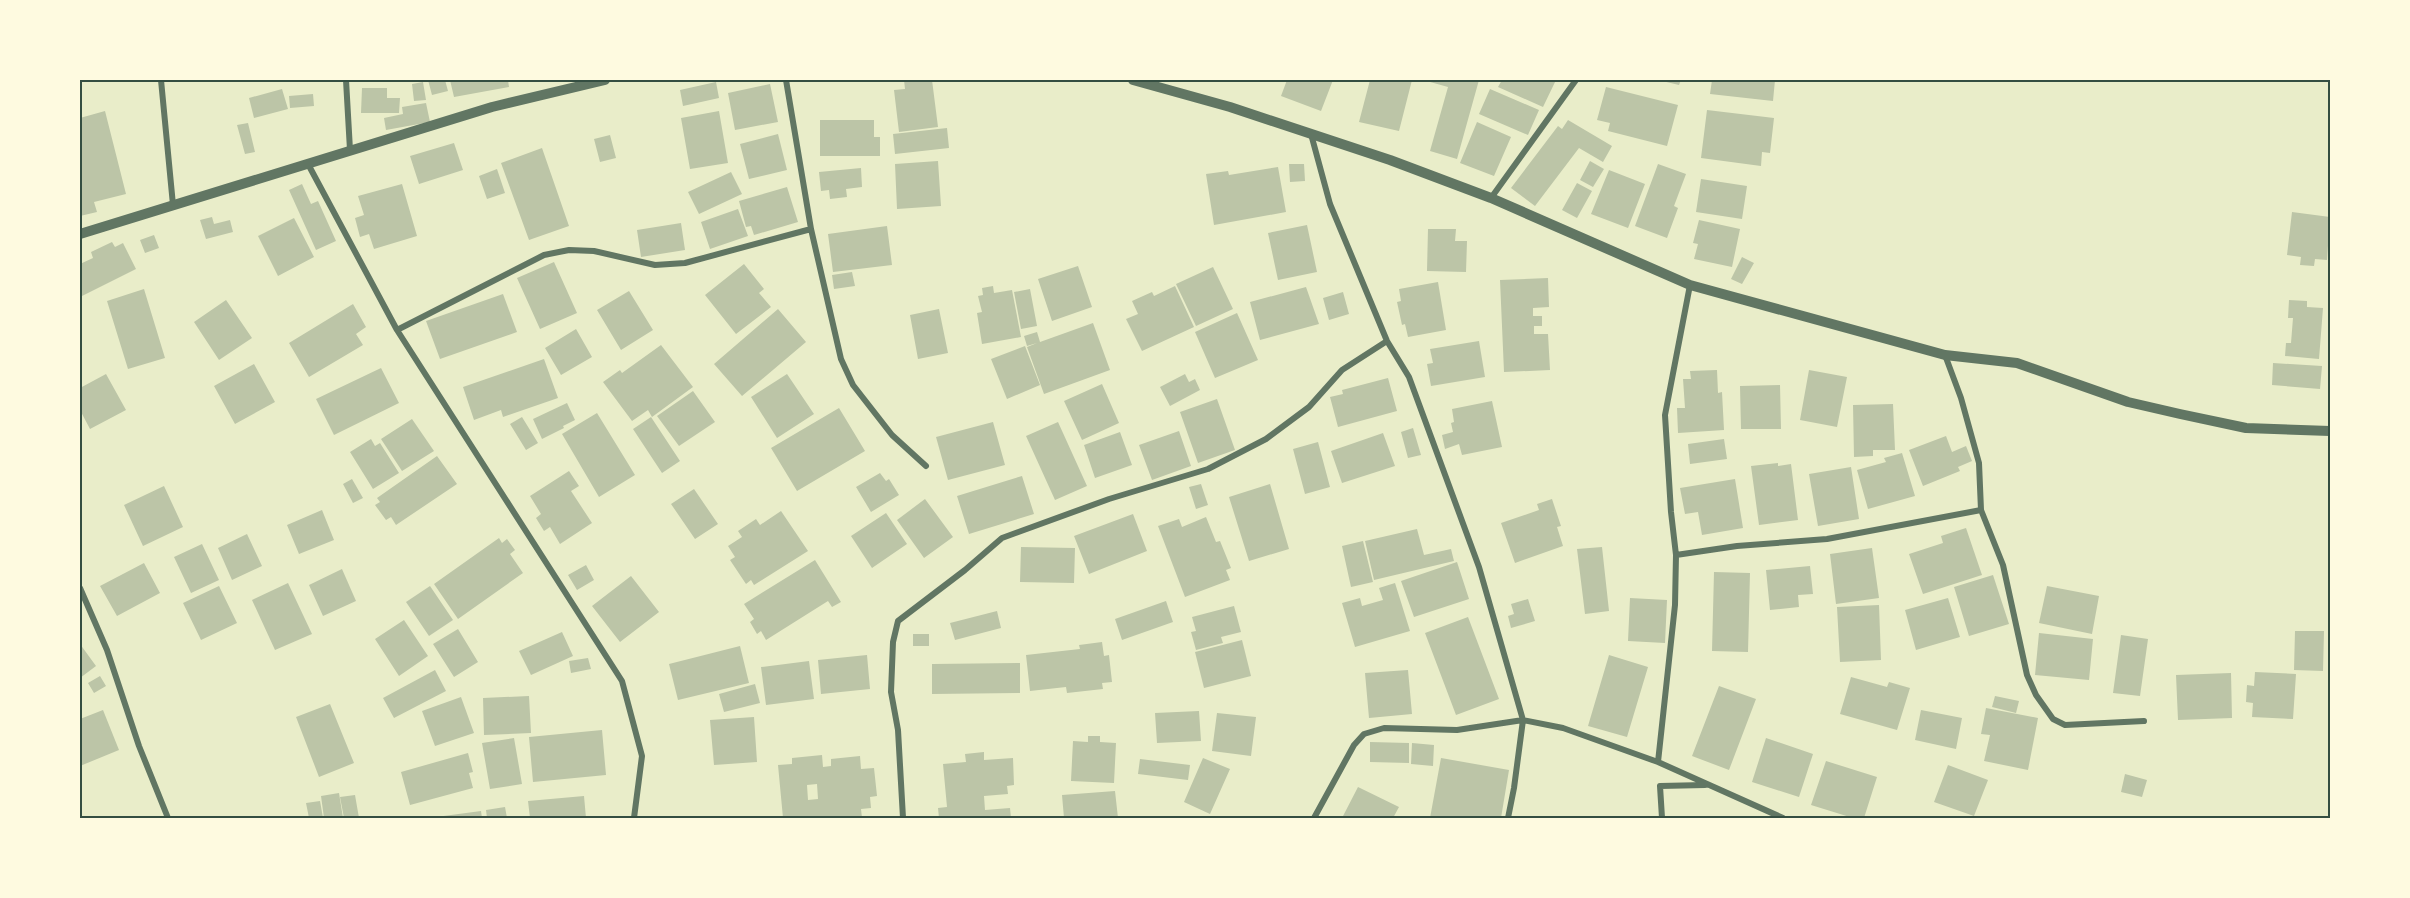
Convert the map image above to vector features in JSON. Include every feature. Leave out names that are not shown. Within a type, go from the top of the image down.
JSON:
[{"type":"street","points":[[161,80],[173,205]]},
{"type":"street","points":[[346,80],[350,150]]},
{"type":"street","points":[[80,234],[492,107],[605,80]]},
{"type":"street","points":[[786,80],[811,229],[841,359],[853,385],[892,435],[926,466]]},
{"type":"street","points":[[1133,80],[1230,107],[1491,198],[1690,285],[1945,355],[2017,363],[2128,402],[2180,414],[2246,428],[2331,431]]},
{"type":"street","points":[[1491,198],[1576,80]]},
{"type":"street","points":[[1311,134],[1330,204],[1387,340],[1409,377],[1479,567],[1523,720],[1508,819]]},
{"type":"street","points":[[308,163],[397,330],[622,681],[642,756],[634,819]]},
{"type":"street","points":[[397,330],[544,255],[569,250],[594,251],[656,265],[684,264],[811,229]]},
{"type":"street","points":[[1658,762],[1675,605],[1676,555],[1665,415],[1690,285]]},
{"type":"street","points":[[903,819],[898,730],[891,692],[893,642],[898,621],[1002,538],[1109,499],[1208,469],[1266,439],[1309,407],[1342,370],[1387,340]]},
{"type":"street","points":[[1945,355],[1961,398],[1978,463],[1981,510],[2003,565],[2027,675],[2036,695],[2053,719],[2065,725],[2144,721]]},
{"type":"street","points":[[1676,555],[1737,546],[1827,539],[1981,510]]},
{"type":"street","points":[[80,588],[107,650],[139,746],[168,819]]},
{"type":"street","points":[[1314,819],[1354,745],[1364,734],[1384,728],[1457,730],[1523,720],[1563,728],[1658,762],[1783,819]]},
{"type":"street","points":[[1662,819],[1660,786],[1709,785]]},
{"type":"building","points":[[428,80],[445,80],[448,91],[432,95]]},
{"type":"building","points":[[450,80],[508,80],[509,87],[454,97]]},
{"type":"building","points":[[904,80],[932,80],[938,127],[899,132],[894,90],[905,89]]},
{"type":"building","points":[[1287,80],[1333,80],[1321,111],[1281,96]]},
{"type":"building","points":[[1370,80],[1412,80],[1399,131],[1359,122]]},
{"type":"building","points":[[1423,80],[1479,80],[1457,159],[1430,151],[1448,87]]},
{"type":"building","points":[[1502,80],[1556,80],[1543,107],[1498,87]]},
{"type":"building","points":[[1658,80],[1681,80],[1679,85]]},
{"type":"building","points":[[1712,80],[1775,80],[1773,101],[1710,94]]},
{"type":"building","points":[[423,82],[426,100],[414,101],[412,84]]},
{"type":"building","points":[[716,82],[719,98],[683,106],[680,90]]},
{"type":"building","points":[[770,84],[778,122],[735,130],[728,93]]},
{"type":"building","points":[[1606,87],[1678,105],[1667,146],[1608,131],[1610,123],[1597,120]]},
{"type":"building","points":[[362,88],[387,88],[387,98],[400,98],[399,113],[361,113]]},
{"type":"building","points":[[282,89],[288,109],[254,118],[249,98]]},
{"type":"building","points":[[1490,89],[1539,110],[1528,135],[1479,114]]},
{"type":"building","points":[[313,94],[314,106],[290,108],[289,96]]},
{"type":"building","points":[[426,103],[430,122],[386,130],[384,118],[403,114],[402,107]]},
{"type":"building","points":[[1707,110],[1774,118],[1770,153],[1762,152],[1761,166],[1701,158]]},
{"type":"building","points":[[105,111],[126,194],[94,202],[97,212],[80,216],[80,118]]},
{"type":"building","points":[[719,111],[728,163],[690,169],[681,118]]},
{"type":"building","points":[[820,120],[874,120],[874,137],[880,137],[880,156],[820,156]]},
{"type":"building","points":[[1568,120],[1612,146],[1603,162],[1579,148],[1535,206],[1511,188],[1558,126],[1562,129]]},
{"type":"building","points":[[1477,122],[1511,137],[1494,176],[1460,163]]},
{"type":"building","points":[[248,123],[255,152],[245,154],[237,125]]},
{"type":"building","points":[[947,128],[949,148],[895,154],[893,134]]},
{"type":"building","points":[[778,134],[787,170],[749,179],[740,144]]},
{"type":"building","points":[[610,135],[616,158],[600,162],[594,139]]},
{"type":"building","points":[[454,143],[463,170],[419,184],[410,156]]},
{"type":"building","points":[[542,148],[569,226],[529,240],[501,163]]},
{"type":"building","points":[[938,161],[941,206],[897,209],[895,164]]},
{"type":"building","points":[[1590,161],[1604,169],[1593,187],[1580,180]]},
{"type":"building","points":[[1289,164],[1304,164],[1305,181],[1290,182]]},
{"type":"building","points":[[1658,164],[1686,174],[1674,206],[1678,208],[1667,238],[1635,226]]},
{"type":"building","points":[[1278,167],[1286,212],[1214,225],[1206,174],[1228,171],[1229,175]]},
{"type":"building","points":[[861,168],[862,187],[846,189],[847,197],[830,199],[829,190],[821,191],[819,172]]},
{"type":"building","points":[[497,169],[505,193],[487,199],[479,176]]},
{"type":"building","points":[[1609,170],[1645,184],[1628,228],[1591,214]]},
{"type":"building","points":[[731,172],[742,194],[699,214],[688,192]]},
{"type":"building","points":[[1701,179],[1747,186],[1742,219],[1696,212]]},
{"type":"building","points":[[1577,183],[1592,191],[1577,218],[1562,210]]},
{"type":"building","points":[[302,184],[311,204],[318,201],[336,241],[316,250],[289,190]]},
{"type":"building","points":[[402,184],[417,236],[374,249],[369,234],[360,237],[355,218],[364,215],[358,196]]},
{"type":"building","points":[[787,187],[798,222],[754,235],[751,226],[746,227],[739,201]]},
{"type":"building","points":[[738,209],[748,236],[710,249],[701,222]]},
{"type":"building","points":[[2292,212],[2330,217],[2327,260],[2315,259],[2314,266],[2300,265],[2301,257],[2287,255]]},
{"type":"building","points":[[212,217],[214,224],[230,220],[233,232],[206,239],[200,220]]},
{"type":"building","points":[[294,218],[314,257],[278,276],[258,236]]},
{"type":"building","points":[[1699,220],[1740,229],[1732,267],[1694,259],[1698,244],[1693,243]]},
{"type":"building","points":[[681,223],[685,250],[641,257],[637,230]]},
{"type":"building","points":[[1307,225],[1317,272],[1278,280],[1268,233]]},
{"type":"building","points":[[887,226],[892,265],[833,272],[828,234]]},
{"type":"building","points":[[1428,229],[1456,229],[1455,241],[1467,241],[1466,272],[1427,271]]},
{"type":"building","points":[[154,235],[159,248],[145,253],[140,240]]},
{"type":"building","points":[[112,242],[115,247],[123,243],[136,269],[80,297],[80,264],[93,258],[91,252]]},
{"type":"building","points":[[1742,257],[1754,263],[1742,284],[1731,279]]},
{"type":"building","points":[[554,262],[577,313],[540,329],[517,278]]},
{"type":"building","points":[[744,264],[764,289],[759,293],[771,307],[736,334],[705,295]]},
{"type":"building","points":[[1078,266],[1092,307],[1052,321],[1038,279]]},
{"type":"building","points":[[1213,267],[1233,309],[1196,326],[1176,284]]},
{"type":"building","points":[[852,272],[855,286],[834,289],[832,275]]},
{"type":"building","points":[[1548,278],[1549,307],[1533,308],[1533,316],[1542,316],[1542,326],[1534,326],[1534,334],[1548,334],[1550,370],[1504,372],[1500,280]]},
{"type":"building","points":[[1438,282],[1446,330],[1408,337],[1405,324],[1402,325],[1397,302],[1401,301],[1399,289]]},
{"type":"building","points":[[993,286],[994,293],[1012,290],[1021,337],[982,344],[977,313],[982,312],[978,296],[983,295],[982,288]]},
{"type":"building","points":[[1175,286],[1194,327],[1142,351],[1126,319],[1138,314],[1132,301],[1152,292],[1154,296]]},
{"type":"building","points":[[1306,287],[1319,324],[1260,340],[1250,302]]},
{"type":"building","points":[[144,289],[165,358],[128,369],[107,301]]},
{"type":"building","points":[[1030,289],[1037,326],[1021,329],[1014,292]]},
{"type":"building","points":[[629,291],[653,330],[621,350],[597,310]]},
{"type":"building","points":[[1343,292],[1349,314],[1329,320],[1323,298]]},
{"type":"building","points":[[503,294],[517,332],[440,359],[426,321]]},
{"type":"building","points":[[226,300],[252,338],[219,360],[194,322]]},
{"type":"building","points":[[2289,300],[2307,301],[2307,307],[2323,308],[2319,359],[2285,356],[2286,343],[2291,343],[2293,318],[2288,318]]},
{"type":"building","points":[[353,304],[366,327],[356,334],[363,345],[309,377],[289,343]]},
{"type":"building","points":[[778,309],[806,342],[742,396],[714,364]]},
{"type":"building","points":[[939,309],[948,353],[918,359],[910,315]]},
{"type":"building","points":[[1237,313],[1258,360],[1215,378],[1195,332]]},
{"type":"building","points":[[1093,323],[1110,370],[1044,394],[1027,347],[1037,343],[1027,346],[1024,336],[1037,332],[1040,342]]},
{"type":"building","points":[[576,329],[592,357],[561,375],[545,348]]},
{"type":"building","points":[[1479,341],[1485,377],[1431,386],[1427,364],[1433,363],[1430,349]]},
{"type":"building","points":[[661,345],[693,387],[652,417],[648,410],[632,421],[603,382],[620,370],[622,373]]},
{"type":"building","points":[[1025,346],[1040,385],[1007,399],[991,359]]},
{"type":"building","points":[[544,359],[558,398],[503,417],[501,410],[474,420],[463,387]]},
{"type":"building","points":[[2273,363],[2322,366],[2320,389],[2272,385]]},
{"type":"building","points":[[254,364],[275,402],[235,424],[214,386]]},
{"type":"building","points":[[381,368],[399,403],[334,435],[316,399]]},
{"type":"building","points":[[1717,370],[1718,393],[1722,392],[1724,430],[1678,433],[1677,408],[1685,408],[1683,379],[1691,379],[1690,371]]},
{"type":"building","points":[[1809,370],[1847,377],[1837,427],[1800,420]]},
{"type":"building","points":[[106,374],[126,410],[90,429],[80,410],[80,388]]},
{"type":"building","points":[[787,374],[814,414],[777,438],[751,397]]},
{"type":"building","points":[[1185,374],[1189,382],[1195,379],[1200,390],[1170,406],[1160,387]]},
{"type":"building","points":[[1388,378],[1397,411],[1338,427],[1330,397],[1343,394],[1342,390]]},
{"type":"building","points":[[1102,384],[1119,423],[1082,440],[1064,401]]},
{"type":"building","points":[[1780,385],[1781,429],[1741,429],[1740,386]]},
{"type":"building","points":[[693,391],[715,422],[679,446],[657,416]]},
{"type":"building","points":[[1217,399],[1235,450],[1198,463],[1180,412]]},
{"type":"building","points":[[1492,401],[1502,447],[1462,455],[1459,444],[1445,449],[1442,435],[1453,432],[1452,409]]},
{"type":"building","points":[[567,403],[575,420],[542,439],[533,419]]},
{"type":"building","points":[[1893,404],[1895,450],[1873,450],[1873,456],[1854,457],[1853,405]]},
{"type":"building","points":[[839,408],[865,451],[797,491],[771,448]]},
{"type":"building","points":[[597,413],[635,475],[599,497],[562,434]]},
{"type":"building","points":[[522,417],[538,443],[526,450],[510,424]]},
{"type":"building","points":[[651,417],[680,461],[662,473],[633,429]]},
{"type":"building","points":[[412,419],[434,451],[402,471],[381,439]]},
{"type":"building","points":[[993,422],[1005,465],[948,480],[936,437]]},
{"type":"building","points":[[1058,422],[1087,486],[1055,500],[1026,436]]},
{"type":"building","points":[[1413,428],[1421,455],[1408,458],[1401,432]]},
{"type":"building","points":[[1179,431],[1191,466],[1152,480],[1139,445]]},
{"type":"building","points":[[1120,432],[1132,465],[1095,478],[1084,445]]},
{"type":"building","points":[[1383,433],[1395,466],[1342,483],[1331,451]]},
{"type":"building","points":[[1946,436],[1952,452],[1966,446],[1972,461],[1958,467],[1960,471],[1923,486],[1909,450]]},
{"type":"building","points":[[371,439],[375,446],[380,443],[399,473],[373,489],[350,452]]},
{"type":"building","points":[[1724,439],[1727,459],[1690,464],[1688,444]]},
{"type":"building","points":[[1318,442],[1330,487],[1305,494],[1293,449]]},
{"type":"building","points":[[1902,453],[1915,496],[1868,509],[1857,470],[1886,462],[1884,458]]},
{"type":"building","points":[[437,456],[457,484],[396,525],[391,517],[386,520],[375,505],[380,502],[377,498]]},
{"type":"building","points":[[1778,463],[1778,466],[1791,464],[1798,520],[1759,525],[1751,466]]},
{"type":"building","points":[[1851,467],[1859,519],[1818,526],[1809,474]]},
{"type":"building","points":[[569,471],[579,486],[571,491],[592,523],[560,544],[550,527],[544,531],[536,518],[541,514],[530,496]]},
{"type":"building","points":[[880,473],[886,481],[889,479],[899,495],[871,512],[856,487]]},
{"type":"building","points":[[1022,476],[1034,514],[969,534],[957,496]]},
{"type":"building","points":[[352,479],[363,498],[353,503],[343,484]]},
{"type":"building","points":[[1735,479],[1743,528],[1702,535],[1698,512],[1685,514],[1680,488]]},
{"type":"building","points":[[1201,484],[1208,505],[1196,509],[1189,487]]},
{"type":"building","points":[[1270,484],[1289,549],[1249,561],[1229,497]]},
{"type":"building","points":[[164,486],[183,527],[143,546],[124,505]]},
{"type":"building","points":[[694,489],[718,524],[695,539],[671,504]]},
{"type":"building","points":[[925,499],[953,537],[924,558],[897,520]]},
{"type":"building","points":[[1552,499],[1561,526],[1557,527],[1563,546],[1515,563],[1501,523],[1539,510],[1537,504]]},
{"type":"building","points":[[322,510],[334,540],[299,554],[287,525]]},
{"type":"building","points":[[781,511],[808,551],[754,585],[751,580],[746,584],[730,560],[735,557],[728,546],[742,537],[738,531],[756,519],[760,525]]},
{"type":"building","points":[[886,513],[907,544],[872,568],[851,536]]},
{"type":"building","points":[[1133,514],[1147,551],[1089,574],[1074,536]]},
{"type":"building","points":[[1206,517],[1216,542],[1220,541],[1231,568],[1226,570],[1230,580],[1185,597],[1158,526],[1179,519],[1182,527]]},
{"type":"building","points":[[1966,528],[1982,575],[1923,594],[1909,554],[1943,543],[1941,536]]},
{"type":"building","points":[[1417,529],[1424,555],[1451,549],[1454,561],[1374,580],[1365,541]]},
{"type":"building","points":[[247,534],[262,566],[232,580],[218,548]]},
{"type":"building","points":[[499,538],[502,543],[507,539],[515,550],[510,554],[523,573],[458,619],[434,584]]},
{"type":"building","points":[[1363,541],[1373,582],[1351,587],[1342,546]]},
{"type":"building","points":[[202,544],[219,580],[191,593],[174,557]]},
{"type":"building","points":[[1021,547],[1075,548],[1074,583],[1020,582]]},
{"type":"building","points":[[1602,547],[1609,611],[1585,614],[1577,549]]},
{"type":"building","points":[[1872,548],[1879,598],[1836,604],[1830,554]]},
{"type":"building","points":[[815,560],[841,602],[832,607],[828,601],[766,640],[761,631],[757,634],[750,622],[754,619],[744,604]]},
{"type":"building","points":[[1457,562],[1469,599],[1414,617],[1401,581]]},
{"type":"building","points":[[144,563],[160,593],[117,616],[100,586]]},
{"type":"building","points":[[586,565],[594,580],[577,590],[568,575]]},
{"type":"building","points":[[1810,566],[1813,594],[1798,595],[1799,607],[1770,610],[1766,570]]},
{"type":"building","points":[[342,569],[356,601],[323,616],[309,585]]},
{"type":"building","points":[[1714,572],[1750,573],[1748,652],[1712,651]]},
{"type":"building","points":[[1993,575],[2009,624],[1969,636],[1954,587]]},
{"type":"building","points":[[631,576],[659,612],[620,642],[592,606]]},
{"type":"building","points":[[288,583],[312,634],[275,650],[252,600]]},
{"type":"building","points":[[1395,583],[1410,631],[1355,647],[1342,603],[1360,598],[1362,606],[1383,600],[1379,588]]},
{"type":"building","points":[[219,586],[237,623],[201,640],[183,603]]},
{"type":"building","points":[[430,586],[453,620],[429,636],[406,602]]},
{"type":"building","points":[[2047,586],[2099,596],[2092,634],[2039,623]]},
{"type":"building","points":[[1630,598],[1667,600],[1665,643],[1628,641]]},
{"type":"building","points":[[1948,598],[1960,637],[1916,650],[1905,610]]},
{"type":"building","points":[[1528,599],[1535,621],[1511,628],[1508,616],[1514,614],[1511,604]]},
{"type":"building","points":[[1166,601],[1173,622],[1122,640],[1115,619]]},
{"type":"building","points":[[1879,605],[1881,660],[1840,662],[1837,607]]},
{"type":"building","points":[[1234,606],[1241,632],[1221,637],[1223,643],[1196,650],[1191,632],[1196,631],[1192,617]]},
{"type":"building","points":[[997,611],[1001,628],[955,640],[950,623]]},
{"type":"building","points":[[1468,617],[1499,699],[1456,715],[1425,633]]},
{"type":"building","points":[[404,620],[428,656],[399,676],[375,639]]},
{"type":"building","points":[[458,629],[478,662],[454,677],[433,644]]},
{"type":"building","points":[[2295,631],[2324,631],[2323,671],[2294,670]]},
{"type":"building","points":[[562,632],[573,656],[531,675],[519,651]]},
{"type":"building","points":[[2039,633],[2093,639],[2089,680],[2035,675]]},
{"type":"building","points":[[913,634],[929,634],[929,646],[913,646]]},
{"type":"building","points":[[2121,635],[2148,639],[2140,696],[2113,693]]},
{"type":"building","points":[[1242,640],[1251,676],[1204,688],[1195,652]]},
{"type":"building","points":[[1102,642],[1104,656],[1109,655],[1112,682],[1102,683],[1103,689],[1067,693],[1066,687],[1030,691],[1026,655],[1080,649],[1079,645]]},
{"type":"building","points":[[80,644],[96,666],[80,678]]},
{"type":"building","points":[[740,646],[749,683],[678,700],[669,664]]},
{"type":"building","points":[[867,655],[870,689],[821,694],[818,660]]},
{"type":"building","points":[[1609,655],[1648,667],[1627,737],[1588,726]]},
{"type":"building","points":[[588,658],[591,669],[571,673],[569,661]]},
{"type":"building","points":[[809,661],[814,699],[766,705],[761,667]]},
{"type":"building","points":[[1020,663],[1020,693],[932,694],[932,664]]},
{"type":"building","points":[[435,670],[446,691],[394,718],[383,698]]},
{"type":"building","points":[[1408,670],[1412,714],[1369,718],[1365,673]]},
{"type":"building","points":[[2255,672],[2296,674],[2293,719],[2252,717],[2253,703],[2246,702],[2247,685],[2254,686]]},
{"type":"building","points":[[2231,673],[2232,718],[2178,720],[2176,675]]},
{"type":"building","points":[[100,676],[106,686],[94,693],[88,683]]},
{"type":"building","points":[[1851,677],[1887,687],[1889,682],[1910,688],[1897,730],[1840,714]]},
{"type":"building","points":[[755,684],[760,703],[724,712],[719,694]]},
{"type":"building","points":[[1719,686],[1756,699],[1729,770],[1692,756]]},
{"type":"building","points":[[529,696],[531,733],[484,735],[483,698]]},
{"type":"building","points":[[1995,696],[2019,701],[2016,713],[1992,707]]},
{"type":"building","points":[[461,697],[474,733],[435,746],[422,711]]},
{"type":"building","points":[[330,704],[354,763],[319,777],[296,717]]},
{"type":"building","points":[[1986,708],[2038,718],[2028,770],[1984,761],[1990,735],[1981,734]]},
{"type":"building","points":[[103,710],[119,750],[80,766],[80,719]]},
{"type":"building","points":[[1921,710],[1962,718],[1956,749],[1915,740]]},
{"type":"building","points":[[1199,711],[1201,741],[1157,743],[1155,713]]},
{"type":"building","points":[[1217,713],[1256,717],[1251,756],[1212,751]]},
{"type":"building","points":[[754,717],[757,762],[714,765],[710,720]]},
{"type":"building","points":[[602,730],[606,775],[533,782],[529,737]]},
{"type":"building","points":[[1088,736],[1100,736],[1100,742],[1116,743],[1114,783],[1071,781],[1073,741],[1088,742]]},
{"type":"building","points":[[514,738],[522,784],[490,789],[482,743]]},
{"type":"building","points":[[1766,738],[1813,754],[1799,797],[1752,782]]},
{"type":"building","points":[[1370,742],[1409,743],[1409,763],[1370,762]]},
{"type":"building","points":[[1412,743],[1434,745],[1433,766],[1411,764]]},
{"type":"building","points":[[984,752],[984,760],[1013,758],[1014,785],[1007,786],[1008,794],[984,796],[985,810],[1010,808],[1011,818],[939,818],[938,808],[947,807],[943,764],[966,762],[965,754]]},
{"type":"building","points":[[468,753],[473,772],[469,773],[473,788],[410,805],[401,772]]},
{"type":"building","points":[[822,755],[823,767],[831,766],[831,759],[860,756],[861,769],[874,768],[877,796],[870,797],[871,808],[861,809],[862,818],[783,818],[778,765],[792,764],[792,758]],"holes":[[[817,784],[818,799],[808,800],[807,785]]]},
{"type":"building","points":[[1203,758],[1230,769],[1210,814],[1184,802]]},
{"type":"building","points":[[1441,758],[1509,770],[1501,818],[1430,818]]},
{"type":"building","points":[[1140,759],[1190,765],[1188,780],[1138,774]]},
{"type":"building","points":[[1826,761],[1877,777],[1864,818],[1853,818],[1811,805]]},
{"type":"building","points":[[1948,765],[1988,780],[1974,816],[1934,802]]},
{"type":"building","points":[[2125,774],[2147,780],[2142,797],[2121,792]]},
{"type":"building","points":[[1358,787],[1399,807],[1393,818],[1342,818]]},
{"type":"building","points":[[1115,791],[1118,818],[1064,818],[1062,795]]},
{"type":"building","points":[[339,793],[343,818],[324,818],[321,796]]},
{"type":"building","points":[[355,795],[359,818],[344,818],[340,797]]},
{"type":"building","points":[[584,796],[586,818],[530,818],[528,801]]},
{"type":"building","points":[[320,801],[323,818],[309,818],[306,803]]},
{"type":"building","points":[[505,807],[507,818],[487,818],[486,810]]},
{"type":"building","points":[[481,811],[482,818],[436,818],[436,817]]}]
